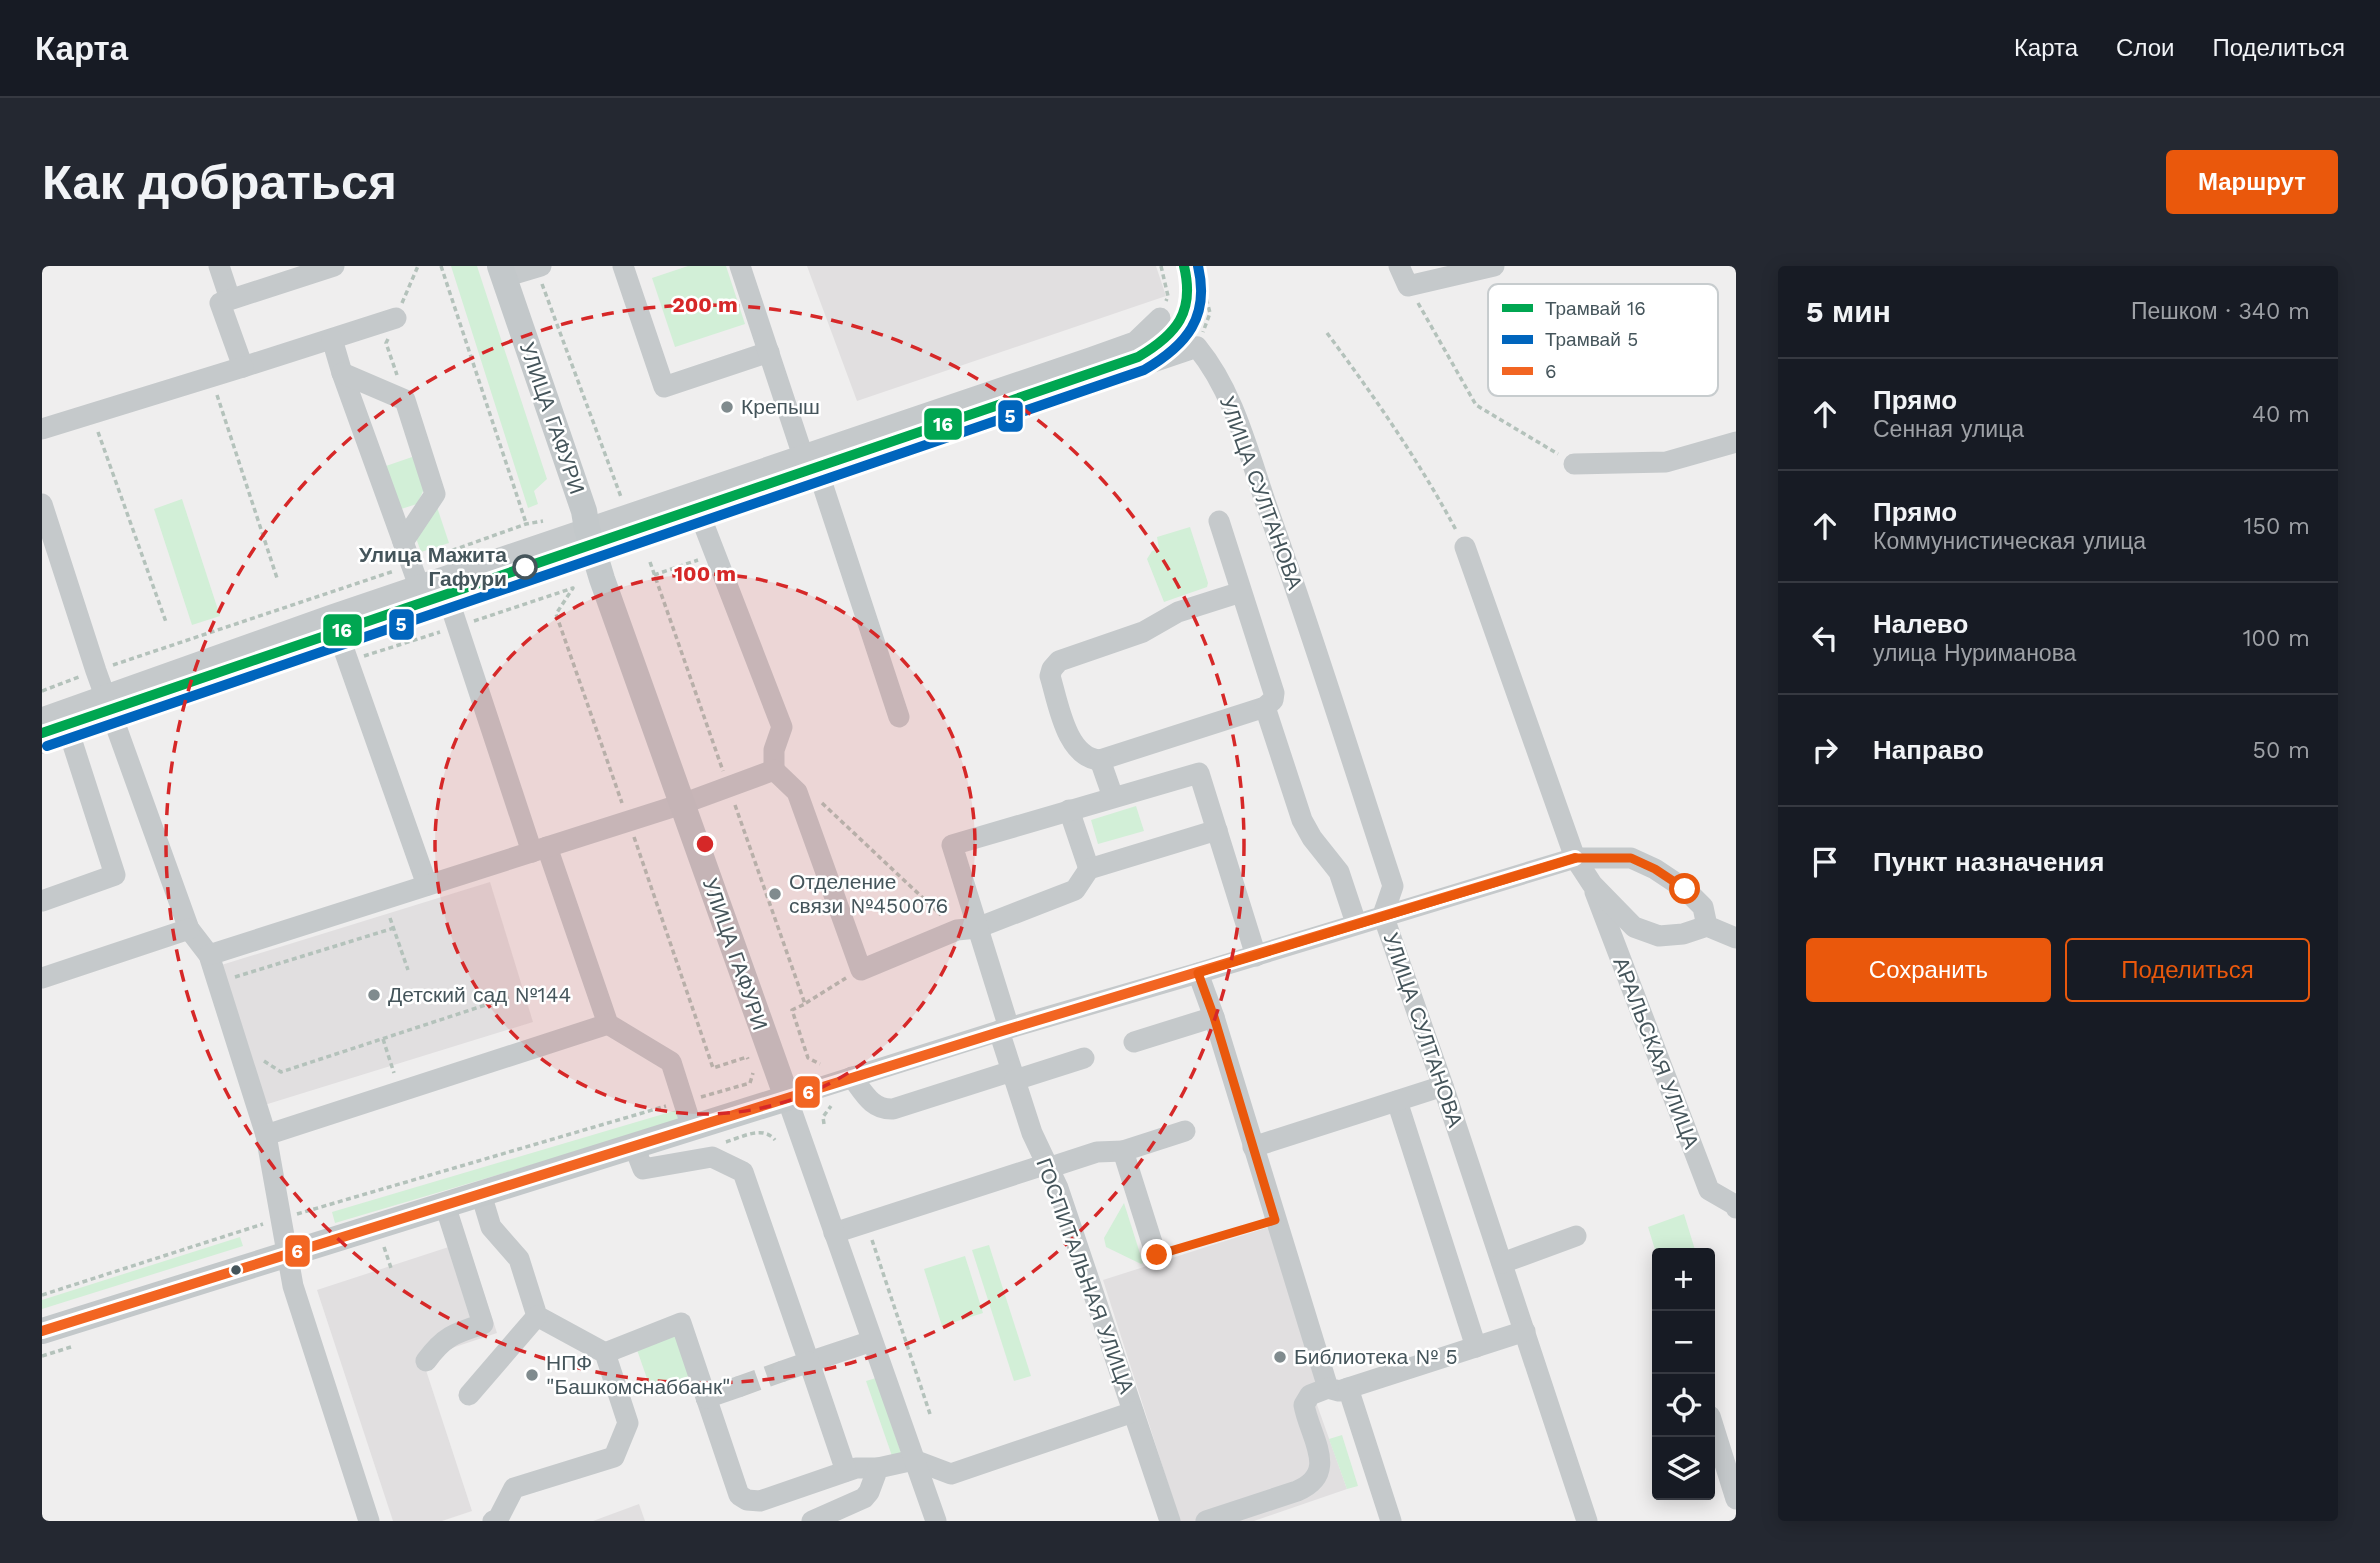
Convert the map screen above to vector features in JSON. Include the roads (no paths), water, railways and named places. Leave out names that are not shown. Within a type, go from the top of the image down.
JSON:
[{"type":"main road","name":"УЛИЦА ГАФУРИ","points":[[502,272],[584,510],[590,540],[787,1098]]},
{"type":"main road","points":[[42,1331],[787,1098]]},
{"type":"street","points":[[219,266],[230,299]]},
{"type":"street","points":[[243,367],[220,303],[334,266]]},
{"type":"street","points":[[624,266],[664,387],[769,352]]},
{"type":"street","points":[[740,266],[803,456]]},
{"type":"street","points":[[1399,266],[1408,286],[1494,266]]},
{"type":"street","points":[[502,272],[538,267]]},
{"type":"street","points":[[42,429],[396,318]]},
{"type":"street","points":[[42,743],[113,719],[346,651],[449,601],[590,540],[676,497],[1135,342],[1160,318]]},
{"type":"street","points":[[332,339],[419,586]]},
{"type":"street","name":"УЛИЦА СУЛТАНОВА","points":[[1097,380],[1197,347],[1212,365],[1226,392],[1300,602],[1393,886],[1383,915],[1443,1086],[1587,1521]]},
{"type":"street","points":[[42,901],[116,875],[69,733],[52,715],[419,586],[590,540],[700,515],[1097,380],[1090,358]]},
{"type":"street","points":[[342,373],[405,400],[435,494],[403,542]]},
{"type":"street","points":[[1574,464],[1666,462],[1736,442]]},
{"type":"street","points":[[819,474],[899,717]]},
{"type":"street","points":[[676,497],[681,513],[700,515]]},
{"type":"street","points":[[42,504],[96,671],[189,929],[209,955],[266,1135],[293,1286],[369,1521]]},
{"type":"street","points":[[700,515],[782,727],[774,750],[774,770],[797,792],[861,970],[1075,890],[1088,869],[1217,830]]},
{"type":"street","points":[[1219,521],[1274,693],[1273,700],[1265,706],[1100,760],[1087,757],[1080,751],[1069,736],[1050,676],[1055,665],[1066,658],[1143,632],[1178,612],[1241,592]]},
{"type":"street","points":[[1465,547],[1575,858],[1592,884],[1634,927],[1659,936],[1684,934],[1707,926],[1736,937]]},
{"type":"street","points":[[449,601],[540,850],[608,1024],[671,1062],[692,1128]]},
{"type":"street","points":[[332,615],[427,885]]},
{"type":"street","points":[[1265,706],[1301,820],[1339,872],[1356,923]]},
{"type":"street","points":[[1100,760],[1113,797]]},
{"type":"street","points":[[209,955],[682,804],[774,770]]},
{"type":"street","points":[[1088,869],[1069,810],[1199,774],[1256,956]]},
{"type":"street","name":"ГОСПИТАЛЬНАЯ УЛИЦА","points":[[1069,810],[952,845],[967,929],[1004,1029],[1013,1076],[1034,1138],[1058,1188],[1170,1521]]},
{"type":"street","points":[[787,1098],[1004,1029],[1256,956],[1356,923],[1575,858],[1631,858],[1655,869],[1685,889],[1703,908],[1707,926]]},
{"type":"street","name":"АРАЛЬСКАЯ УЛИЦА","points":[[1592,884],[1709,1190],[1736,1208]]},
{"type":"street","points":[[42,978],[189,929]]},
{"type":"street","points":[[1198,973],[1214,1017],[1275,1220],[1335,1389],[1391,1521]]},
{"type":"street","points":[[1134,1042],[1214,1017]]},
{"type":"street","points":[[266,1135],[608,1024]]},
{"type":"street","points":[[852,1077],[872,1104],[882,1109],[893,1109],[1084,1058]]},
{"type":"street","points":[[1253,1147],[1443,1086]]},
{"type":"street","name":"УЛИЦА ГАФУРИ","points":[[787,1098],[936,1521]]},
{"type":"street","points":[[1397,1101],[1476,1347]]},
{"type":"street","points":[[834,1233],[1047,1166],[1097,1152],[1123,1151],[1185,1131]]},
{"type":"street","points":[[634,1146],[643,1169],[712,1157],[743,1172],[846,1471]]},
{"type":"street","points":[[1123,1151],[1154,1249]]},
{"type":"street","points":[[481,1194],[491,1227],[512,1250],[537,1317],[605,1353],[628,1423],[614,1457],[521,1489],[498,1519],[493,1521]]},
{"type":"street","points":[[426,1361],[439,1343],[483,1324],[445,1205]]},
{"type":"street","points":[[1502,1263],[1576,1237]]},
{"type":"street","points":[[469,1395],[537,1317]]},
{"type":"street","points":[[605,1353],[681,1323],[739,1495],[743,1499],[760,1501],[861,1467],[878,1468],[914,1460],[951,1474],[1133,1412]]},
{"type":"street","points":[[1206,1521],[1297,1492],[1315,1480],[1319,1472],[1320,1457],[1304,1405],[1310,1395],[1525,1331]]},
{"type":"street","points":[[783,1371],[872,1341]]},
{"type":"street","points":[[706,1398],[737,1387]]},
{"type":"street","points":[[1715,1432],[1736,1499]]},
{"type":"street","points":[[812,1521],[864,1498],[878,1468]]},
{"type":"tunnel","points":[[738,1387],[783,1371]]},
{"type":"tram line","name":"16","points":[[42,733],[1138,357],[1163,340],[1180,320],[1187,296],[1184,266]]},
{"type":"tram line","name":"5","points":[[47,746],[1144,370],[1172,350],[1192,328],[1201,300],[1198,266]]},
{"type":"place","name":"Крепыш","points":[[727,407]]},
{"type":"place","name":"Улица Мажита Гафури","points":[[525,567]]},
{"type":"place","name":"Отделение связи №450076","points":[[775,894]]},
{"type":"place","name":"Детский сад №144","points":[[374,995]]},
{"type":"place","name":"Библиотека № 5","points":[[1280,1357]]},
{"type":"place","name":"НПФ \"Башкомснаббанк\"","points":[[532,1375]]}]
